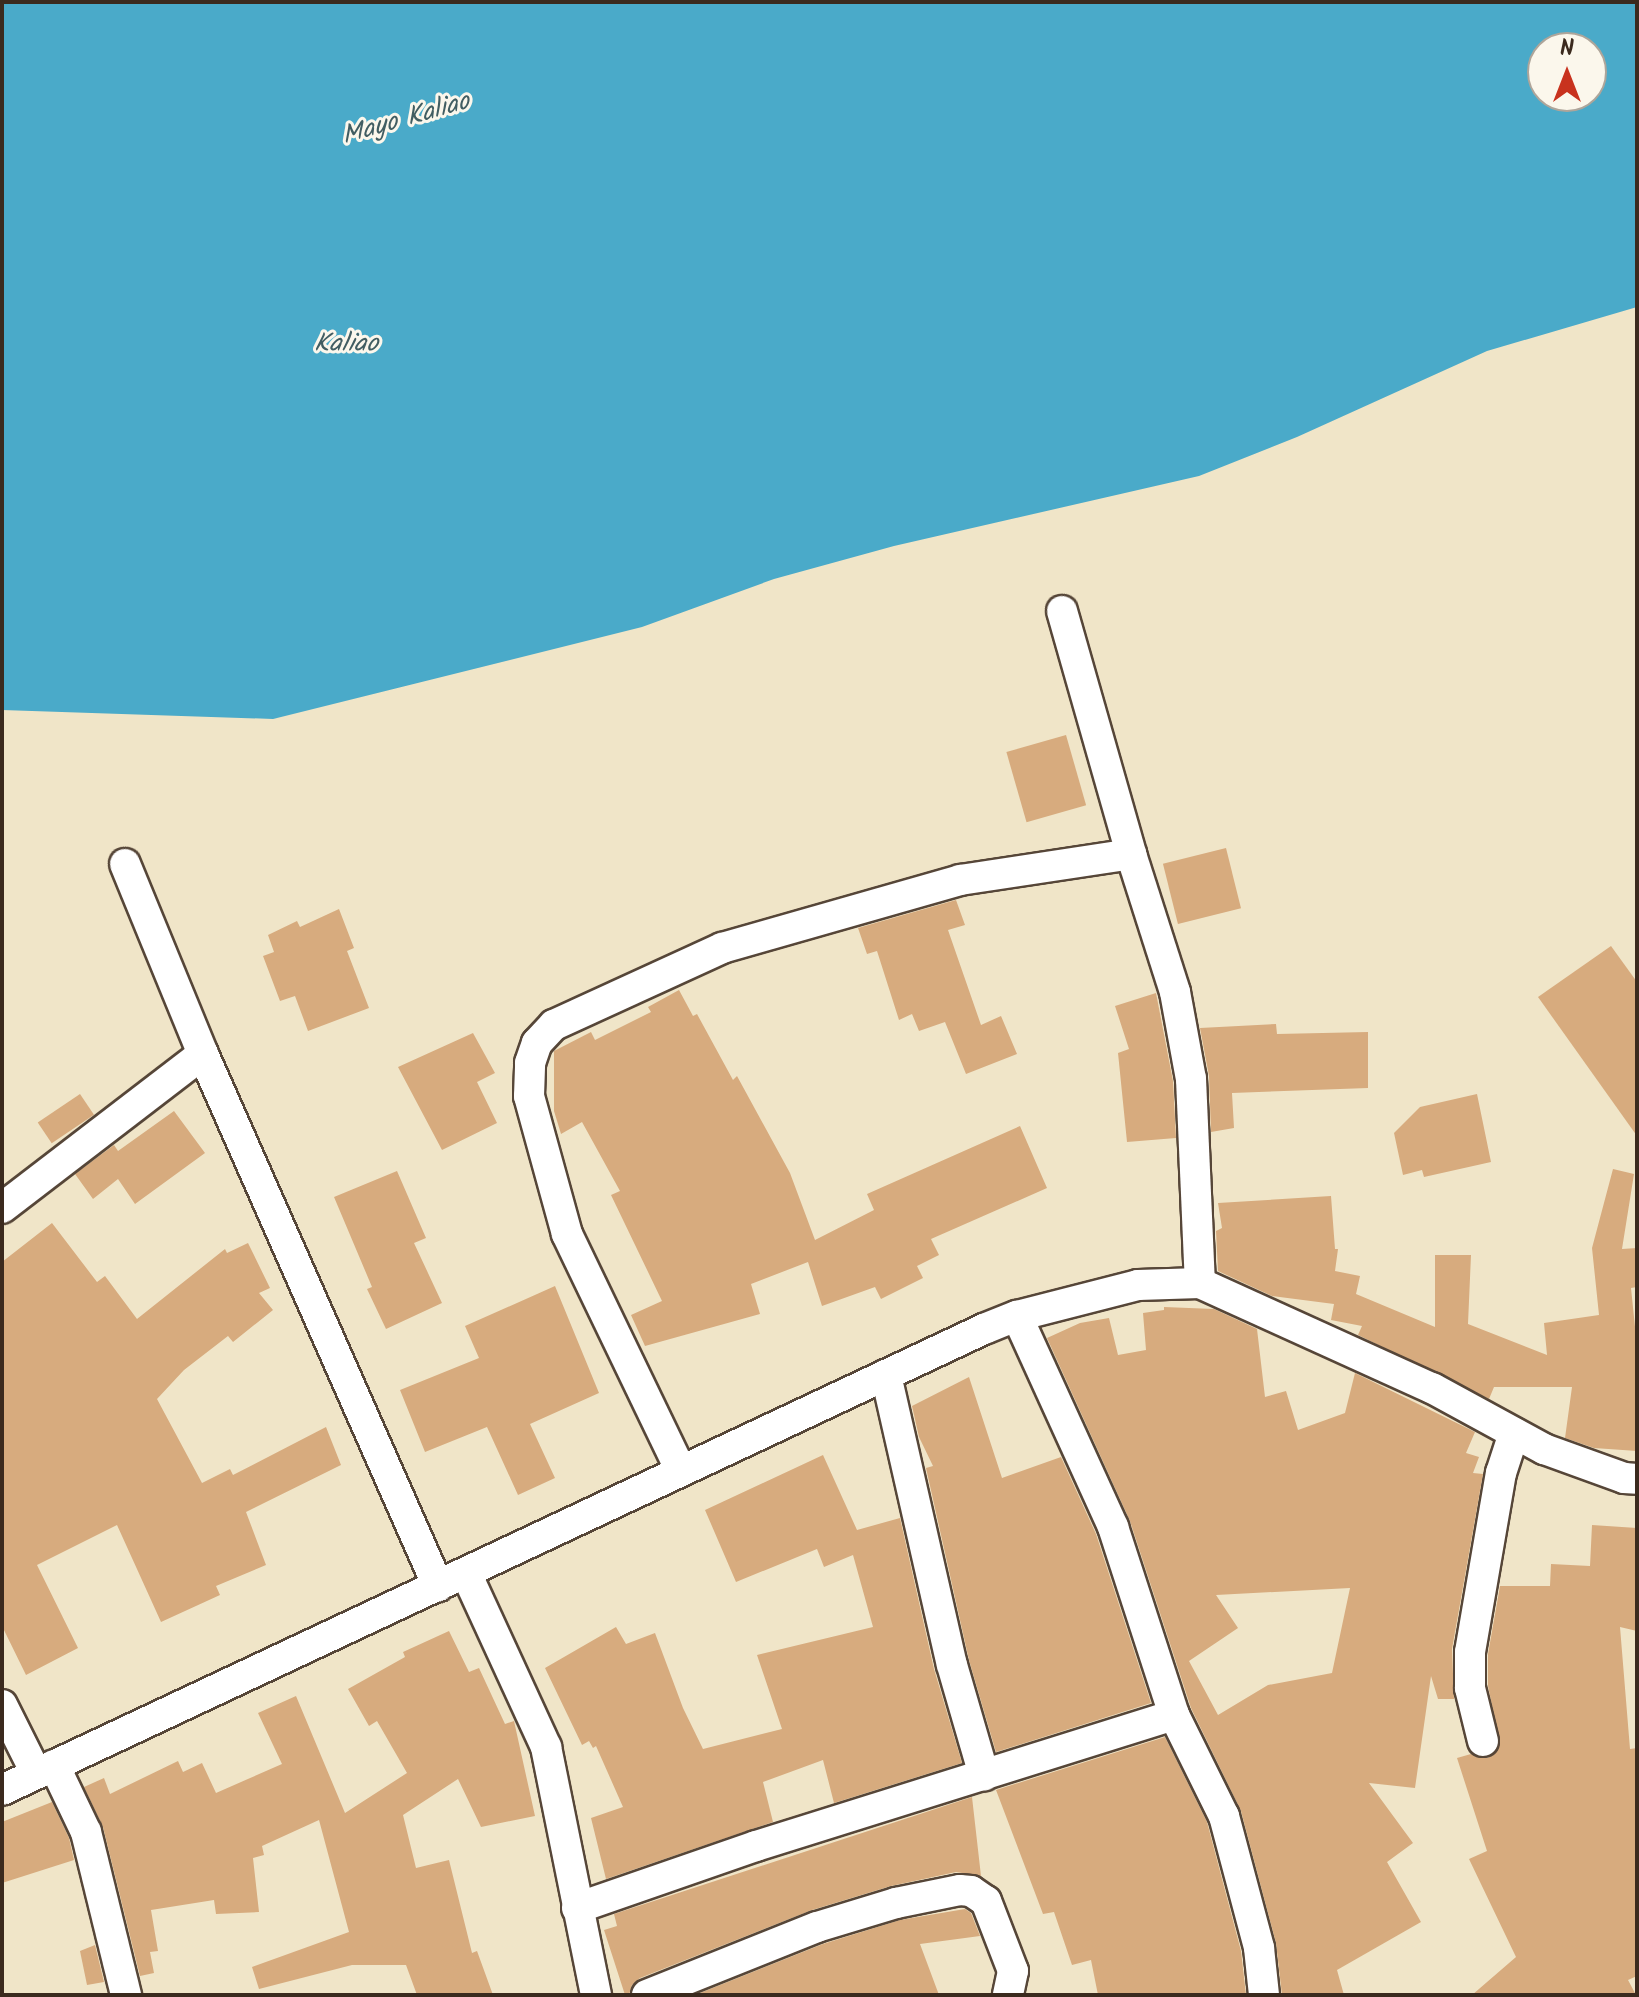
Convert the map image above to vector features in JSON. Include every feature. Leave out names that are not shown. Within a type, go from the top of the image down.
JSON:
[{"type":"street","points":[[1062,611],[1131,854],[1175,992],[1191,1079],[1200,1283]]},
{"type":"street","points":[[681,1471],[567,1234],[529,1096],[530,1063],[537,1043],[554,1025],[722,948],[960,880],[1131,854]]},
{"type":"street","points":[[125,864],[203,1054],[438,1586]]},
{"type":"street","points":[[2,1208],[203,1054]]},
{"type":"street","points":[[2,1790],[1017,1316],[1138,1285],[1200,1283],[1432,1388],[1544,1449],[1624,1478],[1637,1479]]},
{"type":"street","points":[[1017,1316],[1113,1527],[1174,1715],[1224,1816],[1259,1948],[1264,1995]]},
{"type":"street","points":[[886,1375],[945,1635],[984,1775]]},
{"type":"street","points":[[1483,1741],[1470,1688],[1470,1652],[1501,1473],[1514,1433]]},
{"type":"street","points":[[466,1573],[546,1747],[596,1995]]},
{"type":"street","points":[[2,1705],[86,1832],[126,1995]]},
{"type":"street","points":[[577,1908],[756,1846],[1174,1715]]},
{"type":"street","points":[[647,1995],[817,1927],[896,1903],[960,1890],[971,1891],[986,1901],[1013,1971],[1008,1995]]},
{"type":"water","name":"Kaliao","points":[[2,2],[1637,2],[1637,307],[1487,351],[1297,437],[1199,476],[894,546],[774,579],[642,627],[273,719],[2,710]]},
{"type":"building","points":[[1066,735],[1086,805],[1027,822],[1006,752]]},
{"type":"building","points":[[1226,848],[1241,908],[1178,924],[1163,864]]},
{"type":"building","points":[[956,900],[965,925],[948,930],[981,1025],[1001,1016],[1017,1054],[966,1074],[945,1022],[919,1031],[912,1014],[899,1020],[877,951],[867,954],[858,928]]},
{"type":"building","points":[[339,909],[354,948],[347,951],[369,1008],[308,1031],[295,996],[280,1001],[263,956],[274,952],[268,935],[297,921],[300,927]]},
{"type":"building","points":[[1611,946],[1637,982],[1637,1136],[1538,997]]},
{"type":"building","points":[[679,990],[693,1016],[697,1014],[733,1080],[737,1076],[790,1173],[815,1240],[874,1210],[867,1194],[1020,1126],[1047,1188],[931,1239],[939,1255],[917,1266],[923,1278],[881,1299],[875,1287],[822,1306],[808,1262],[751,1284],[760,1314],[645,1346],[631,1315],[662,1301],[611,1195],[620,1191],[582,1122],[561,1134],[554,1111],[554,1051],[591,1032],[595,1040],[651,1012],[648,1007]]},
{"type":"building","points":[[1156,993],[1173,1081],[1176,1138],[1127,1142],[1118,1053],[1129,1049],[1115,1006]]},
{"type":"building","points":[[1276,1024],[1277,1034],[1368,1032],[1368,1088],[1232,1093],[1234,1128],[1211,1132],[1209,1076],[1200,1028]]},
{"type":"building","points":[[473,1033],[495,1073],[477,1082],[497,1123],[442,1150],[398,1067]]},
{"type":"building","points":[[80,1094],[94,1115],[52,1143],[38,1123]]},
{"type":"building","points":[[1477,1094],[1491,1162],[1424,1177],[1422,1170],[1403,1175],[1394,1133],[1420,1107]]},
{"type":"building","points":[[174,1111],[205,1153],[135,1204],[118,1179],[93,1199],[75,1174],[114,1145],[118,1151]]},
{"type":"building","points":[[1613,1169],[1634,1174],[1622,1249],[1637,1248],[1637,1287],[1631,1288],[1637,1346],[1637,1451],[1594,1448],[1565,1438],[1572,1387],[1494,1387],[1489,1399],[1358,1335],[1362,1326],[1331,1320],[1334,1304],[1272,1296],[1218,1271],[1216,1231],[1222,1228],[1218,1203],[1331,1196],[1335,1249],[1338,1249],[1335,1271],[1360,1276],[1356,1294],[1435,1327],[1435,1255],[1471,1255],[1468,1324],[1547,1355],[1544,1323],[1599,1315],[1592,1248]]},
{"type":"building","points":[[397,1171],[426,1238],[414,1243],[442,1303],[386,1329],[367,1289],[372,1287],[334,1197]]},
{"type":"building","points":[[52,1223],[97,1282],[105,1276],[137,1319],[225,1249],[227,1253],[248,1243],[270,1288],[259,1293],[273,1310],[233,1342],[228,1336],[184,1370],[157,1399],[202,1483],[230,1469],[233,1475],[326,1427],[341,1465],[246,1512],[266,1565],[216,1586],[220,1595],[161,1622],[117,1525],[37,1565],[78,1648],[26,1675],[2,1626],[2,1262]]},
{"type":"building","points":[[555,1286],[599,1393],[530,1424],[555,1478],[518,1495],[487,1427],[425,1452],[400,1390],[479,1358],[465,1326]]},
{"type":"building","points":[[1164,1307],[1214,1309],[1257,1329],[1265,1397],[1286,1391],[1298,1430],[1345,1413],[1355,1373],[1475,1432],[1466,1453],[1479,1457],[1473,1473],[1483,1474],[1452,1649],[1454,1699],[1438,1699],[1431,1676],[1415,1788],[1369,1783],[1413,1843],[1387,1862],[1421,1922],[1337,1970],[1344,1995],[1282,1995],[1276,1943],[1241,1811],[1191,1708],[1130,1521],[1047,1338],[1080,1323],[1109,1318],[1118,1355],[1146,1350],[1143,1313],[1164,1310]],"holes":[[[1350,1588],[1332,1673],[1268,1685],[1218,1715],[1189,1661],[1238,1628],[1216,1595]]]},
{"type":"building","points":[[969,1377],[1002,1478],[1061,1457],[1096,1534],[1151,1703],[996,1752],[969,1660],[926,1468],[933,1466],[919,1437],[912,1406]]},
{"type":"building","points":[[823,1455],[857,1530],[900,1518],[934,1669],[962,1763],[834,1803],[823,1760],[763,1782],[773,1822],[606,1879],[591,1818],[623,1807],[596,1746],[593,1748],[589,1741],[582,1745],[545,1668],[616,1627],[626,1644],[655,1633],[683,1708],[703,1749],[782,1729],[757,1655],[873,1627],[853,1555],[824,1567],[817,1549],[736,1582],[705,1510]]},
{"type":"building","points":[[1592,1525],[1637,1528],[1637,1631],[1620,1627],[1630,1749],[1637,1748],[1637,1976],[1628,1980],[1636,1995],[1472,1995],[1516,1957],[1469,1859],[1487,1851],[1457,1758],[1471,1754],[1488,1758],[1500,1745],[1488,1686],[1488,1654],[1500,1586],[1550,1586],[1551,1564],[1590,1566]]},
{"type":"building","points":[[449,1631],[469,1672],[479,1668],[505,1724],[514,1721],[535,1816],[481,1827],[458,1779],[403,1815],[416,1868],[449,1860],[472,1953],[477,1951],[493,1995],[417,1995],[406,1965],[352,1965],[259,1989],[252,1967],[349,1932],[319,1820],[262,1846],[264,1855],[253,1858],[259,1912],[216,1914],[214,1900],[151,1910],[158,1951],[150,1952],[154,1973],[140,1976],[103,1827],[84,1787],[104,1778],[110,1794],[178,1761],[183,1772],[202,1763],[216,1793],[282,1764],[258,1713],[296,1696],[345,1813],[407,1773],[377,1721],[369,1726],[348,1689],[405,1657],[403,1652]]},
{"type":"building","points":[[1165,1737],[1207,1822],[1241,1951],[1246,1995],[1098,1995],[1091,1960],[1072,1965],[1054,1912],[1043,1914],[996,1790]]},
{"type":"building","points":[[972,1797],[981,1876],[956,1872],[891,1886],[812,1910],[640,1978],[632,1985],[629,1995],[625,1995],[604,1930],[617,1926],[614,1914]]},
{"type":"building","points":[[52,1802],[69,1838],[74,1860],[2,1883],[2,1822]]},
{"type":"building","points":[[965,1909],[971,1913],[980,1936],[920,1944],[939,1995],[695,1995],[823,1944],[900,1920]]},
{"type":"building","points":[[95,1945],[104,1982],[87,1985],[80,1951]]},
{"type":"water label","name":"Mayo Kaliao","points":[[406,120]]}]
